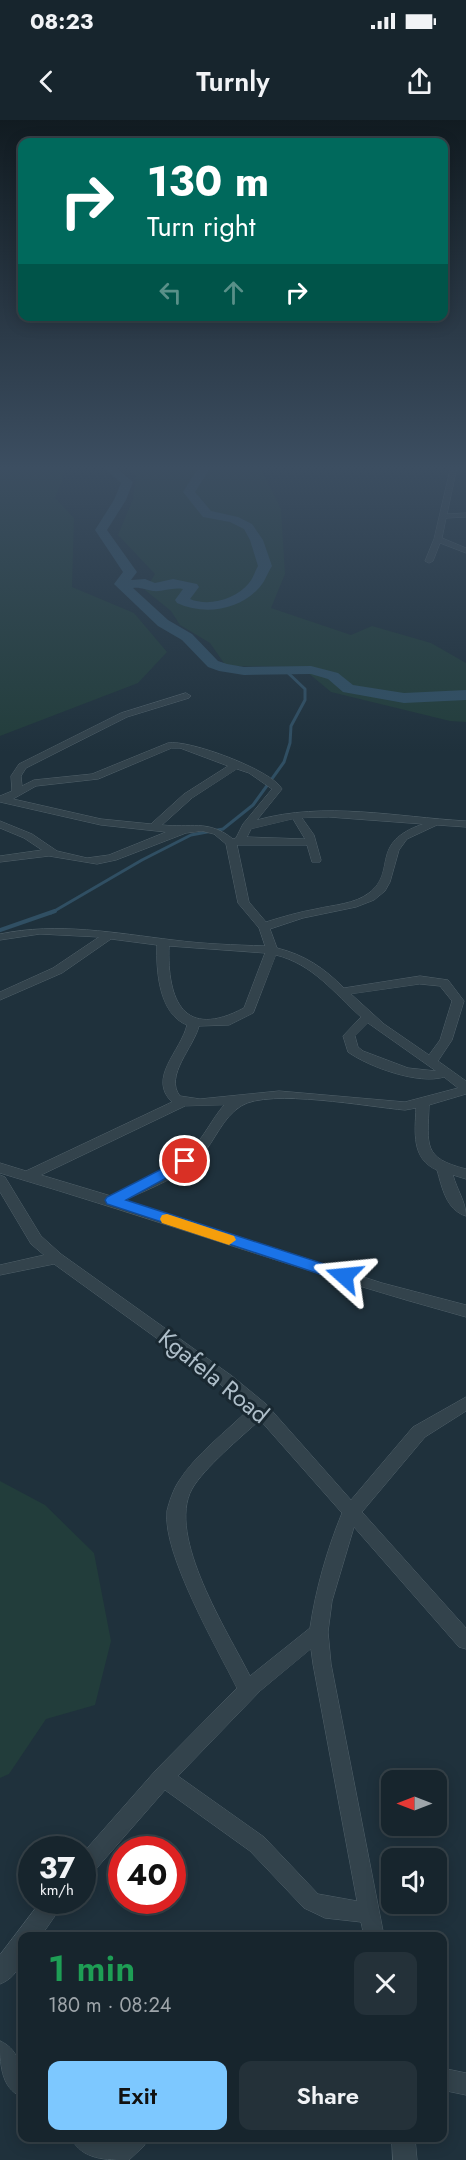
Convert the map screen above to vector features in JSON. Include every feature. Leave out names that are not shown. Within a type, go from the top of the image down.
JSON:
[{"type":"street","points":[[17,791],[16,776],[22,766],[124,715],[186,696]]},
{"type":"street","points":[[2,799],[38,782],[94,777],[178,744],[272,781],[277,789],[247,826],[232,840]]},
{"type":"street","points":[[153,828],[188,796],[236,765]]},
{"type":"street","points":[[2,799],[101,822],[180,830],[210,830],[232,840],[312,842]]},
{"type":"street","points":[[247,826],[263,820],[296,816],[354,814],[466,824]]},
{"type":"street","points":[[296,816],[312,842],[316,860]]},
{"type":"street","points":[[374,817],[393,826],[401,832],[402,838]]},
{"type":"street","points":[[264,927],[363,901],[373,896],[379,891],[387,876],[392,853],[402,838],[435,823]]},
{"type":"street","points":[[0,824],[28,836],[53,853]]},
{"type":"street","points":[[0,860],[53,853],[97,861],[129,851],[180,830]]},
{"type":"street","points":[[163,943],[162,967],[176,1012],[193,1023],[229,1021],[249,1010],[272,950],[264,927],[244,903],[232,840]]},
{"type":"street","points":[[0,937],[39,930],[109,935],[163,943],[272,950],[308,961],[324,973],[369,1018],[432,1060],[466,1089]]},
{"type":"street","points":[[0,996],[46,979],[82,957],[109,935]]},
{"type":"street","points":[[342,992],[420,980],[444,983],[458,1001],[446,1040],[432,1060]]},
{"type":"street","points":[[369,1018],[362,1021],[349,1036],[352,1048],[358,1054],[406,1072],[434,1076],[447,1072]]},
{"type":"street","points":[[181,1103],[169,1090],[168,1080],[191,1035],[193,1023]]},
{"type":"street","points":[[27,1176],[181,1103],[284,1095],[405,1106],[423,1103],[466,1089]]},
{"type":"street","points":[[112,1200],[175,1168],[195,1154],[219,1121],[243,1099]]},
{"type":"street","points":[[423,1103],[422,1148],[428,1160],[444,1170],[466,1174]]},
{"type":"street","points":[[0,1168],[112,1200],[381,1288],[466,1311]]},
{"type":"street","points":[[444,1170],[452,1197],[466,1211]]},
{"type":"street","name":"Kgafela Road","points":[[0,1180],[36,1240],[56,1258],[226,1380],[260,1409],[295,1445],[351,1512],[466,1641]]},
{"type":"street","points":[[0,1269],[56,1258]]},
{"type":"street","points":[[373,1932],[322,1664],[319,1632],[323,1601],[340,1540],[351,1512],[419,1432],[466,1403]]},
{"type":"street","points":[[247,1689],[189,1572],[178,1538],[176,1511],[185,1485],[210,1457],[260,1409]]},
{"type":"street","points":[[96,1854],[163,1777],[247,1689],[319,1632]]},
{"type":"street","points":[[163,1777],[257,1844],[311,1901],[325,1907],[369,1913]]},
{"type":"street","points":[[31,1932],[45,1914]]},
{"type":"street","points":[[0,1973],[18,1949]]},
{"type":"street","points":[[0,2052],[18,2079]]},
{"type":"street","points":[[447,2080],[466,2084]]},
{"type":"street","points":[[88,2142],[113,2159],[132,2142]]},
{"type":"street","points":[[405,2142],[405,2160]]},
{"type":"green space","points":[[0,562],[73,562],[72,587],[134,613],[167,652],[138,683],[0,736]]},
{"type":"green space","points":[[144,562],[284,562],[285,574],[271,608],[351,635],[372,626],[431,643],[466,663],[466,722],[450,721],[331,692],[301,667],[226,666],[210,643],[180,625],[171,611],[145,590],[155,574]]},
{"type":"green space","points":[[0,1481],[45,1505],[94,1553],[111,1641],[95,1705],[46,1719],[9,1774],[0,1778]]},
{"type":"waterway","points":[[121,584],[130,572],[123,562]]},
{"type":"waterway","points":[[121,584],[145,583],[154,587],[173,583],[192,587],[182,600],[200,606],[219,605],[246,593],[255,585],[265,566],[264,562]]},
{"type":"waterway","points":[[121,584],[163,623],[187,637],[213,664],[224,668],[244,671],[311,670],[333,676],[348,689],[404,698],[466,695]]},
{"type":"waterway","points":[[54,911],[142,860],[191,835],[223,829],[253,805],[284,762],[290,743],[291,726],[305,700],[305,689],[285,670]]},
{"type":"waterway","points":[[0,930],[54,911]]},
{"type":"slow traffic","points":[[167,1219],[229,1240]]},
{"type":"route","points":[[185,1161],[112,1200],[213,1235],[344,1276]]}]
